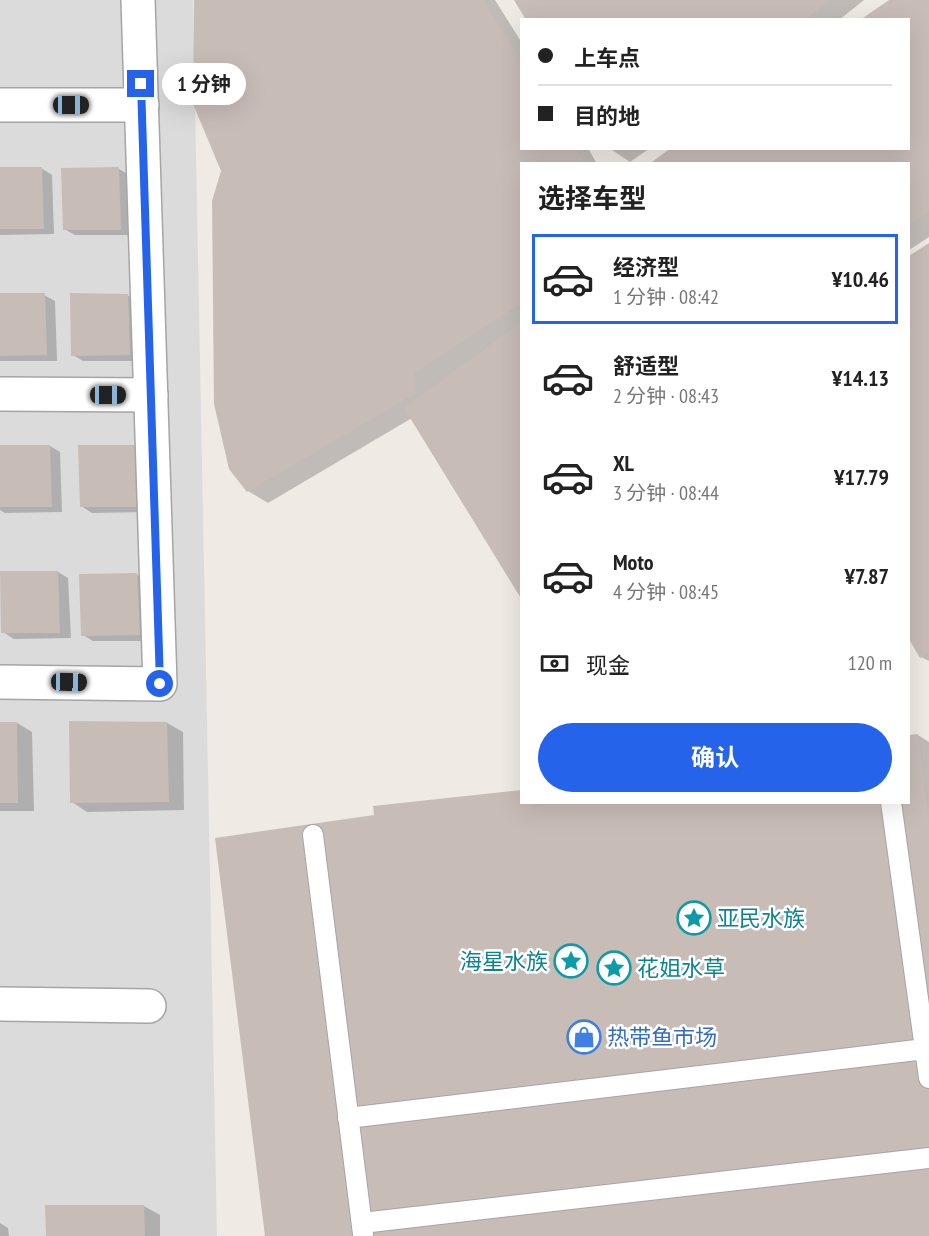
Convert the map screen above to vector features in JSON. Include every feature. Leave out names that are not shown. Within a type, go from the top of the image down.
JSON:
[{"type":"street","points":[[0,682],[160,684],[138,0]]},
{"type":"street","points":[[0,105],[142,105]]},
{"type":"street","points":[[0,394],[151,395]]},
{"type":"street","points":[[0,1004],[149,1006]]},
{"type":"lane","points":[[891,804],[929,1078]]},
{"type":"lane","points":[[313,835],[363,1230],[929,1158]]},
{"type":"lane","points":[[348,1118],[925,1049]]},
{"type":"shaded area","points":[[0,0],[193,0],[217,1236],[0,1236]]},
{"type":"building","points":[[194,0],[483,0],[520,59],[520,150],[577,150],[584,162],[520,162],[520,304],[413,374],[416,393],[247,492],[229,469],[214,404],[212,201],[221,171],[193,104]]},
{"type":"building","points":[[514,0],[829,0],[807,18],[525,18]]},
{"type":"building","points":[[889,0],[929,0],[929,212],[910,224],[910,162],[652,162],[668,150],[910,150],[910,18],[863,18]]},
{"type":"building","points":[[0,167],[42,167],[44,229],[0,229]]},
{"type":"building","points":[[119,167],[121,230],[63,230],[61,168]]},
{"type":"building","points":[[929,243],[929,653],[920,658],[910,641],[910,255]]},
{"type":"building","points":[[0,293],[45,293],[47,355],[0,356]]},
{"type":"building","points":[[70,293],[128,294],[130,355],[71,356]]},
{"type":"building","points":[[520,323],[520,597],[404,408]]},
{"type":"building","points":[[0,445],[50,445],[52,507],[0,507]]},
{"type":"building","points":[[78,445],[136,445],[138,507],[80,507]]},
{"type":"building","points":[[0,571],[58,571],[60,633],[1,633]]},
{"type":"building","points":[[137,573],[140,635],[81,636],[79,574]]},
{"type":"building","points":[[69,721],[167,722],[169,802],[70,803]]},
{"type":"building","points":[[0,722],[17,722],[18,803],[0,803]]},
{"type":"building","name":"热带鱼市场","points":[[918,734],[929,824],[929,1236],[265,1236],[215,838],[374,815],[373,806],[520,790],[520,804],[910,804],[910,735]]},
{"type":"building","points":[[45,1205],[144,1205],[145,1236],[46,1236]]},
{"type":"place","name":"亚民水族","points":[[694,918]]},
{"type":"place","name":"海星水族","points":[[571,961]]},
{"type":"place","name":"花姐水草","points":[[614,968]]},
{"type":"place","name":"热带鱼市场","points":[[584,1037]]},
{"type":"route","points":[[141,84],[160,684]]}]
